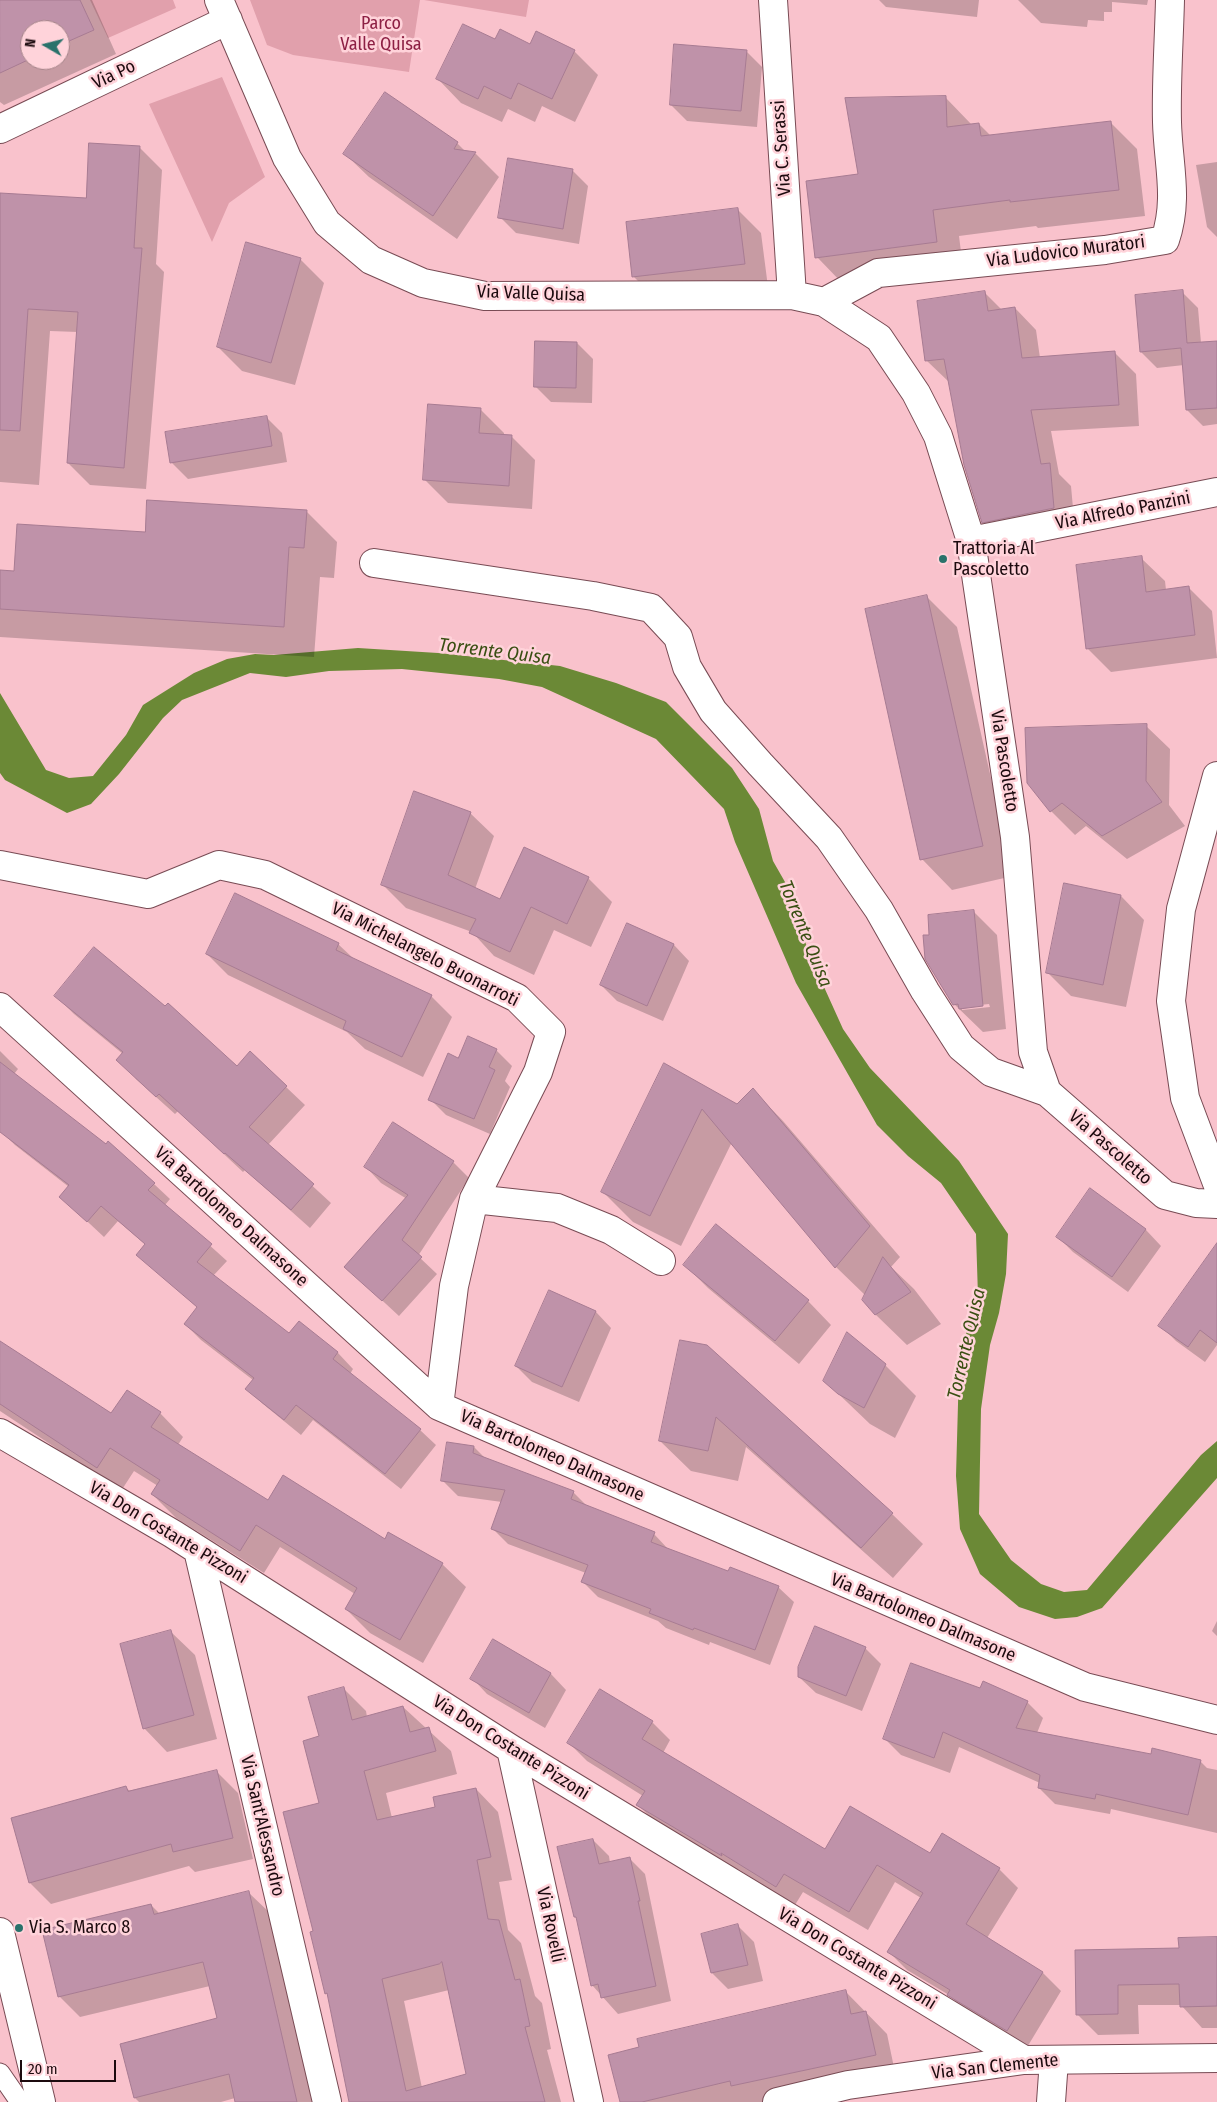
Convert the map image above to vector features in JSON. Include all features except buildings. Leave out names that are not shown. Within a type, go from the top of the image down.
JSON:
[{"type":"street","name":"Via C. Serassi","points":[[773,0],[792,295]]},
{"type":"street","name":"Via Ludovico Muratori","points":[[824,302],[878,273],[1105,250],[1165,240],[1171,222],[1172,184],[1167,123],[1170,0]]},
{"type":"street","name":"Via Valle Quisa","points":[[224,10],[287,158],[327,222],[371,260],[423,283],[485,296],[792,295]]},
{"type":"street","name":"Via Po","points":[[0,129],[224,10]]},
{"type":"street","name":"Via Pascoletto","points":[[792,295],[824,302],[879,338],[916,392],[938,436],[971,541],[1015,837],[1033,1052],[1047,1092],[1165,1196],[1196,1203],[1217,1204]]},
{"type":"street","name":"Via Alfredo Panzini","points":[[971,541],[1217,492]]},
{"type":"street","points":[[374,563],[593,596],[650,608],[678,637],[687,667],[713,710],[760,764],[830,838],[879,910],[925,991],[961,1047],[990,1072],[1047,1092]]},
{"type":"street","points":[[1217,776],[1181,908],[1171,1001],[1185,1098],[1217,1183]]},
{"type":"street","name":"Via Michelangelo Buonarroti","points":[[0,865],[148,894],[219,865],[265,875],[517,998],[551,1032],[538,1072],[474,1199],[454,1286],[439,1406]]},
{"type":"street","name":"Via Bartolomeo Dalmasone","points":[[0,1007],[439,1406],[1085,1688],[1217,1720]]},
{"type":"street","points":[[474,1199],[557,1208],[611,1230],[662,1261]]},
{"type":"street","name":"Via Don Costante Pizzoni","points":[[0,1433],[198,1550],[511,1749],[1024,2060]]},
{"type":"street","name":"Via Sant'Alessandro","points":[[198,1550],[327,2102]]},
{"type":"street","name":"Via Rovelli","points":[[511,1749],[589,2102]]},
{"type":"street","points":[[0,1932],[41,2102]]},
{"type":"street","name":"Via San Clemente","points":[[777,2102],[848,2084],[1024,2060],[1217,2058]]},
{"type":"street","points":[[1050,2102],[1054,2060]]},
{"type":"street","points":[[24,2102],[31,2061]]},
{"type":"lane","points":[[0,2073],[20,2102]]},
{"type":"green space","points":[[90,0],[173,0],[176,8],[108,38]]},
{"type":"green space","name":"Parco Valle Quisa","points":[[250,0],[420,0],[409,72],[293,55],[267,45]]},
{"type":"green space","name":"Parco Valle Quisa","points":[[424,0],[529,0],[526,17]]},
{"type":"green space","points":[[222,77],[265,177],[229,203],[212,242],[149,104]]},
{"type":"water","name":"Torrente Quisa","points":[[358,648],[438,653],[560,666],[616,683],[666,702],[732,768],[759,809],[773,861],[785,882],[810,956],[843,1029],[870,1068],[959,1161],[1008,1234],[1006,1274],[999,1313],[990,1345],[981,1409],[979,1514],[1011,1560],[1041,1584],[1064,1592],[1087,1590],[1201,1455],[1217,1441],[1217,1478],[1102,1608],[1077,1617],[1055,1619],[1019,1607],[980,1574],[960,1529],[956,1476],[959,1368],[973,1301],[978,1296],[976,1234],[941,1183],[908,1156],[877,1125],[796,983],[735,842],[724,809],[656,739],[542,687],[499,679],[402,669],[329,671],[286,677],[250,673],[182,700],[163,718],[119,774],[91,804],[67,813],[5,780],[0,773],[0,693],[46,770],[69,778],[93,776],[126,735],[143,705],[194,673],[227,659],[255,654],[274,655]]},
{"type":"place","name":"Trattoria Al Pascoletto","points":[[943,559]]},
{"type":"place","name":"Via S. Marco 8","points":[[19,1928]]}]
